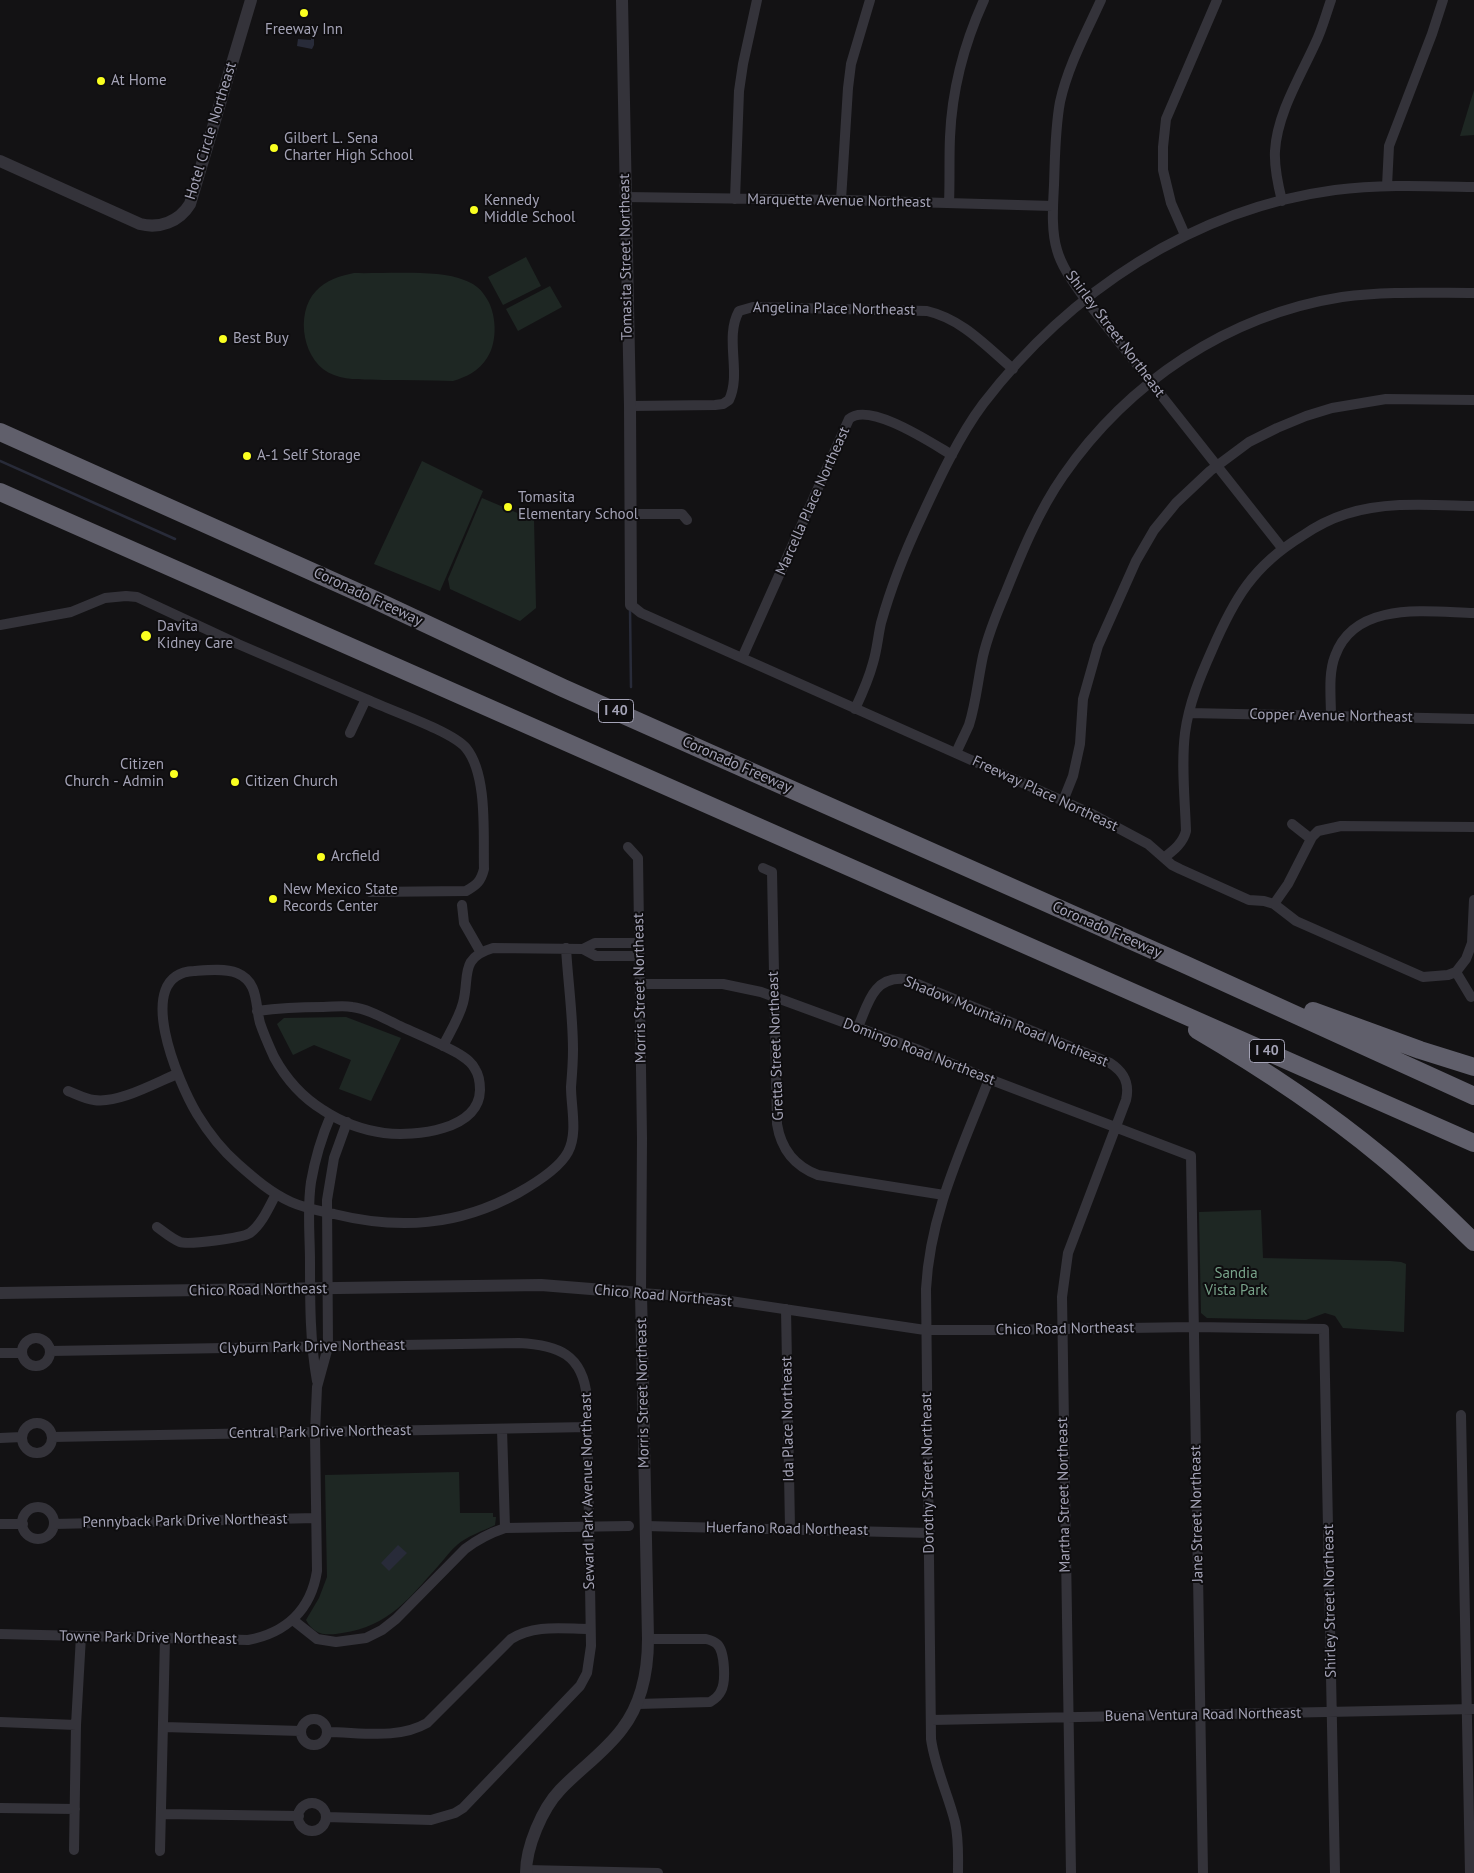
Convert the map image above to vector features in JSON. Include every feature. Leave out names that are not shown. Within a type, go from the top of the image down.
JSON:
[{"type":"highway","points":[[0,422],[51,454]]},
{"type":"highway","name":"Coronado Freeway","points":[[0,432],[373,599],[563,688],[1184,964],[1474,1096]]},
{"type":"highway","name":"I 40","points":[[0,492],[198,581],[1059,958],[1474,1143]]},
{"type":"highway","points":[[1059,958],[1198,1030],[1287,1086],[1383,1158],[1474,1242]]},
{"type":"highway","points":[[1184,964],[1420,1050],[1474,1067]]},
{"type":"street","name":"Hotel Circle Northeast","points":[[0,161],[140,224],[159,225],[176,219],[190,204],[251,0]]},
{"type":"street","name":"Tomasita Street Northeast","points":[[622,0],[630,406],[631,605]]},
{"type":"street","points":[[735,199],[739,91],[757,0]]},
{"type":"street","points":[[841,200],[851,64],[870,0]]},
{"type":"street","points":[[949,203],[950,138],[956,83],[963,52],[984,0]]},
{"type":"street","name":"Shirley Street Northeast","points":[[1101,0],[1070,69],[1057,120],[1053,206],[1054,240],[1057,251],[1066,272],[1085,299],[1282,548]]},
{"type":"street","points":[[1185,235],[1178,223],[1166,187],[1163,170],[1166,119],[1217,0]]},
{"type":"street","points":[[1282,201],[1276,176],[1274,153],[1278,131],[1299,78],[1317,41],[1331,0]]},
{"type":"street","points":[[1387,186],[1389,146],[1443,0]]},
{"type":"street","points":[[855,708],[873,663],[881,623],[894,582],[920,519],[952,455],[982,405],[1046,332],[1085,299],[1120,272],[1185,235],[1235,215],[1282,201],[1334,190],[1387,186],[1474,187]]},
{"type":"street","name":"Marquette Avenue Northeast","points":[[625,197],[841,200],[1053,206]]},
{"type":"street","points":[[956,753],[968,725],[990,632],[1032,532],[1062,477],[1117,411],[1151,381],[1188,355],[1216,339],[1261,320],[1304,306],[1380,293],[1474,294]]},
{"type":"street","name":"Angelina Place Northeast","points":[[630,406],[715,405],[723,404],[729,400],[734,384],[734,323],[739,311],[753,307],[927,310],[944,315],[964,327],[1013,369]]},
{"type":"street","points":[[1063,801],[1073,776],[1080,744],[1083,699],[1098,646],[1136,561],[1154,530],[1176,503],[1217,465],[1249,442],[1306,416],[1332,408],[1386,399],[1474,400]]},
{"type":"street","name":"Marcella Place Northeast","points":[[742,658],[852,416],[864,415],[894,423],[952,455]]},
{"type":"street","points":[[1165,858],[1180,844],[1186,831],[1184,753],[1192,698],[1202,671],[1231,608],[1251,578],[1282,548],[1334,519],[1359,511],[1406,505],[1474,506]]},
{"type":"street","points":[[630,514],[682,514],[687,520]]},
{"type":"street","points":[[0,625],[71,612],[105,598],[126,596],[137,598],[453,737],[465,747],[476,769],[480,790],[484,861],[481,878],[477,885],[466,891],[370,892]]},
{"type":"street","name":"Freeway Place Northeast","points":[[631,605],[640,613],[1063,801],[1128,832],[1180,869],[1249,900],[1274,904]]},
{"type":"street","points":[[1331,717],[1332,666],[1339,647],[1355,629],[1378,615],[1394,612],[1474,612]]},
{"type":"street","points":[[350,733],[366,699]]},
{"type":"street","name":"Copper Avenue Northeast","points":[[1189,713],[1474,719]]},
{"type":"street","points":[[1292,824],[1311,839]]},
{"type":"street","points":[[1474,827],[1341,826],[1318,831],[1311,839],[1288,884],[1274,904],[1296,922],[1423,977],[1439,977],[1456,972],[1470,952],[1474,900]]},
{"type":"street","name":"Morris Street Northeast","points":[[526,1871],[530,1848],[540,1820],[558,1792],[605,1749],[623,1728],[637,1704],[647,1662],[641,1293],[638,858],[628,847]]},
{"type":"street","name":"Gretta Street Northeast","points":[[763,868],[772,872],[777,1124],[780,1140],[792,1158],[802,1168],[818,1175],[944,1195]]},
{"type":"street","points":[[462,905],[464,923],[480,951]]},
{"type":"street","points":[[584,949],[595,943],[638,944]]},
{"type":"street","points":[[443,1046],[463,1005],[468,966],[480,951],[493,948],[566,948],[584,949],[596,956],[639,956]]},
{"type":"street","points":[[258,1011],[290,1007],[355,1007],[372,1013],[462,1055],[470,1063],[479,1079],[480,1095],[476,1107],[469,1115],[458,1122],[430,1131],[398,1134],[384,1133],[347,1122],[331,1115],[305,1098],[284,1073],[267,1042],[258,1011],[253,988],[243,976],[225,970],[190,970],[176,975],[168,983],[163,994],[162,1006],[166,1035],[177,1074],[194,1109],[212,1137],[230,1157],[252,1177],[276,1194],[290,1202],[327,1213],[370,1222],[396,1224],[428,1222],[464,1215],[504,1201],[523,1190],[550,1171],[565,1157],[570,1149],[572,1136],[571,1087],[573,1048],[566,948]]},
{"type":"street","points":[[1456,972],[1470,997]]},
{"type":"street","name":"Shadow Mountain Road Northeast","points":[[858,1027],[871,997],[879,986],[892,979],[911,980],[1110,1063],[1117,1068],[1125,1079],[1128,1089],[1116,1126]]},
{"type":"street","name":"Domingo Road Northeast","points":[[640,984],[722,984],[748,988],[774,996],[1191,1156]]},
{"type":"street","points":[[68,1091],[94,1100],[107,1100],[120,1097],[177,1074]]},
{"type":"street","name":"Dorothy Street Northeast","points":[[958,1873],[958,1843],[955,1821],[933,1755],[925,1330],[928,1257],[933,1229],[944,1195],[989,1079]]},
{"type":"street","name":"Towne Park Drive Northeast","points":[[0,1634],[248,1640],[283,1628],[293,1620],[305,1604],[315,1582],[317,1561],[315,1433],[317,1387],[311,1347],[311,1183],[324,1133],[331,1115]]},
{"type":"street","name":"Towne Park Drive Northeast","points":[[317,1387],[328,1347],[327,1213],[329,1187],[334,1158],[347,1122]]},
{"type":"street","name":"Martha Street Northeast","points":[[1071,1873],[1061,1330],[1063,1286],[1068,1254],[1116,1126]]},
{"type":"street","name":"Jane Street Northeast","points":[[1191,1156],[1203,1873]]},
{"type":"street","points":[[157,1227],[181,1242],[238,1237],[249,1233],[258,1224],[276,1194]]},
{"type":"street","name":"Chico Road Northeast","points":[[0,1294],[541,1286],[710,1298],[925,1330],[1061,1330],[1194,1327],[1324,1329]]},
{"type":"street","name":"Ida Place Northeast","points":[[786,1309],[790,1528]]},
{"type":"street","name":"Shirley Street Northeast","points":[[1324,1329],[1335,1873]]},
{"type":"street","points":[[35,1338],[45,1342],[50,1352],[46,1362],[36,1366],[28,1364],[22,1357],[25,1342],[35,1338]]},
{"type":"street","name":"Clyburn Park Drive Northeast","points":[[50,1352],[528,1344],[552,1347],[570,1357]]},
{"type":"street","points":[[0,1353],[22,1353]]},
{"type":"street","name":"Seward Park Avenue Northeast","points":[[326,1817],[431,1820],[455,1813],[464,1808],[580,1686],[587,1673],[590,1656],[590,1629],[586,1388],[577,1364],[570,1357]]},
{"type":"street","points":[[1461,1415],[1471,1710],[1470,1873]]},
{"type":"street","points":[[37,1422],[48,1427],[52,1437],[48,1449],[35,1453],[24,1446],[22,1438],[27,1427],[37,1422]]},
{"type":"street","name":"Central Park Drive Northeast","points":[[52,1437],[588,1428]]},
{"type":"street","points":[[502,1429],[505,1528]]},
{"type":"street","points":[[0,1438],[22,1438]]},
{"type":"street","points":[[38,1507],[50,1512],[54,1524],[53,1529],[46,1536],[36,1538],[27,1533],[23,1524],[25,1514],[38,1507]]},
{"type":"street","name":"Pennyback Park Drive Northeast","points":[[54,1524],[316,1518]]},
{"type":"street","points":[[0,1524],[23,1524]]},
{"type":"street","points":[[293,1620],[317,1639],[336,1642],[366,1638],[382,1630],[396,1619],[465,1549],[477,1540],[505,1528],[629,1526]]},
{"type":"street","name":"Huerfano Road Northeast","points":[[645,1526],[790,1528],[930,1533]]},
{"type":"street","points":[[327,1732],[401,1733],[418,1728],[427,1723],[517,1635],[538,1629],[590,1629]]},
{"type":"street","points":[[74,1850],[76,1725],[81,1636]]},
{"type":"street","points":[[160,1851],[165,1638]]},
{"type":"street","points":[[637,1704],[710,1702],[719,1695],[723,1686],[722,1652],[718,1644],[706,1639],[648,1639]]},
{"type":"street","name":"Buena Ventura Road Northeast","points":[[931,1720],[1471,1710]]},
{"type":"street","points":[[315,1719],[323,1722],[327,1732],[322,1742],[314,1745],[306,1742],[301,1732],[302,1727],[307,1721],[315,1719]]},
{"type":"street","points":[[0,1722],[76,1725]]},
{"type":"street","points":[[164,1727],[301,1732]]},
{"type":"street","points":[[312,1803],[324,1809],[326,1817],[322,1826],[314,1830],[305,1828],[298,1816],[301,1808],[312,1803]]},
{"type":"street","points":[[0,1808],[75,1809]]},
{"type":"street","points":[[162,1814],[298,1816]]},
{"type":"street","points":[[526,1871],[658,1873]]},
{"type":"green space","points":[[1474,90],[1474,135],[1460,136]]},
{"type":"green space","points":[[526,257],[541,286],[503,305],[488,277]]},
{"type":"green space","points":[[354,273],[440,274],[473,284],[485,296],[494,318],[493,344],[487,358],[472,373],[453,381],[352,379],[334,375],[323,369],[309,350],[305,338],[305,312],[309,301],[320,287],[334,279]]},
{"type":"green space","points":[[550,286],[562,307],[518,331],[506,309]]},
{"type":"green space","points":[[422,461],[483,491],[440,591],[374,564]]},
{"type":"green space","points":[[482,498],[534,520],[536,608],[520,621],[450,589],[448,579]]},
{"type":"green space","points":[[346,1017],[401,1038],[371,1101],[339,1089],[351,1060],[314,1045],[293,1055],[277,1024],[284,1018]]},
{"type":"green space","name":"Sandia Vista Park","points":[[1261,1210],[1263,1258],[1390,1261],[1406,1264],[1404,1332],[1343,1328],[1335,1316],[1325,1313],[1306,1320],[1207,1318],[1201,1313],[1199,1212]]},
{"type":"green space","points":[[459,1472],[460,1513],[493,1513],[493,1517],[496,1517],[495,1525],[470,1536],[457,1545],[408,1599],[386,1617],[373,1624],[342,1633],[326,1634],[313,1629],[306,1620],[319,1598],[327,1577],[325,1475]]},
{"type":"water","points":[[311,38],[314,38],[312,49],[297,46],[298,39],[311,40]]},
{"type":"water","points":[[398,1545],[407,1553],[389,1571],[381,1563]]},
{"type":"waterway","points":[[0,461],[175,539]]},
{"type":"waterway","points":[[630,608],[631,687]]},
{"type":"place","name":"Freeway Inn","points":[[304,13]]},
{"type":"place","name":"At Home","points":[[101,81]]},
{"type":"place","name":"Gilbert L. Sena Charter High School","points":[[274,148]]},
{"type":"place","name":"Kennedy Middle School","points":[[474,210]]},
{"type":"place","name":"Best Buy","points":[[223,339]]},
{"type":"place","name":"A-1 Self Storage","points":[[247,456]]},
{"type":"place","name":"Tomasita Elementary School","points":[[508,507]]},
{"type":"place","name":"Davita Kidney Care","points":[[146,636]]},
{"type":"place","name":"Citizen Church - Admin","points":[[174,774]]},
{"type":"place","name":"Citizen Church","points":[[235,782]]},
{"type":"place","name":"Arcfield","points":[[321,857]]},
{"type":"place","name":"New Mexico State Records Center","points":[[273,899]]}]
